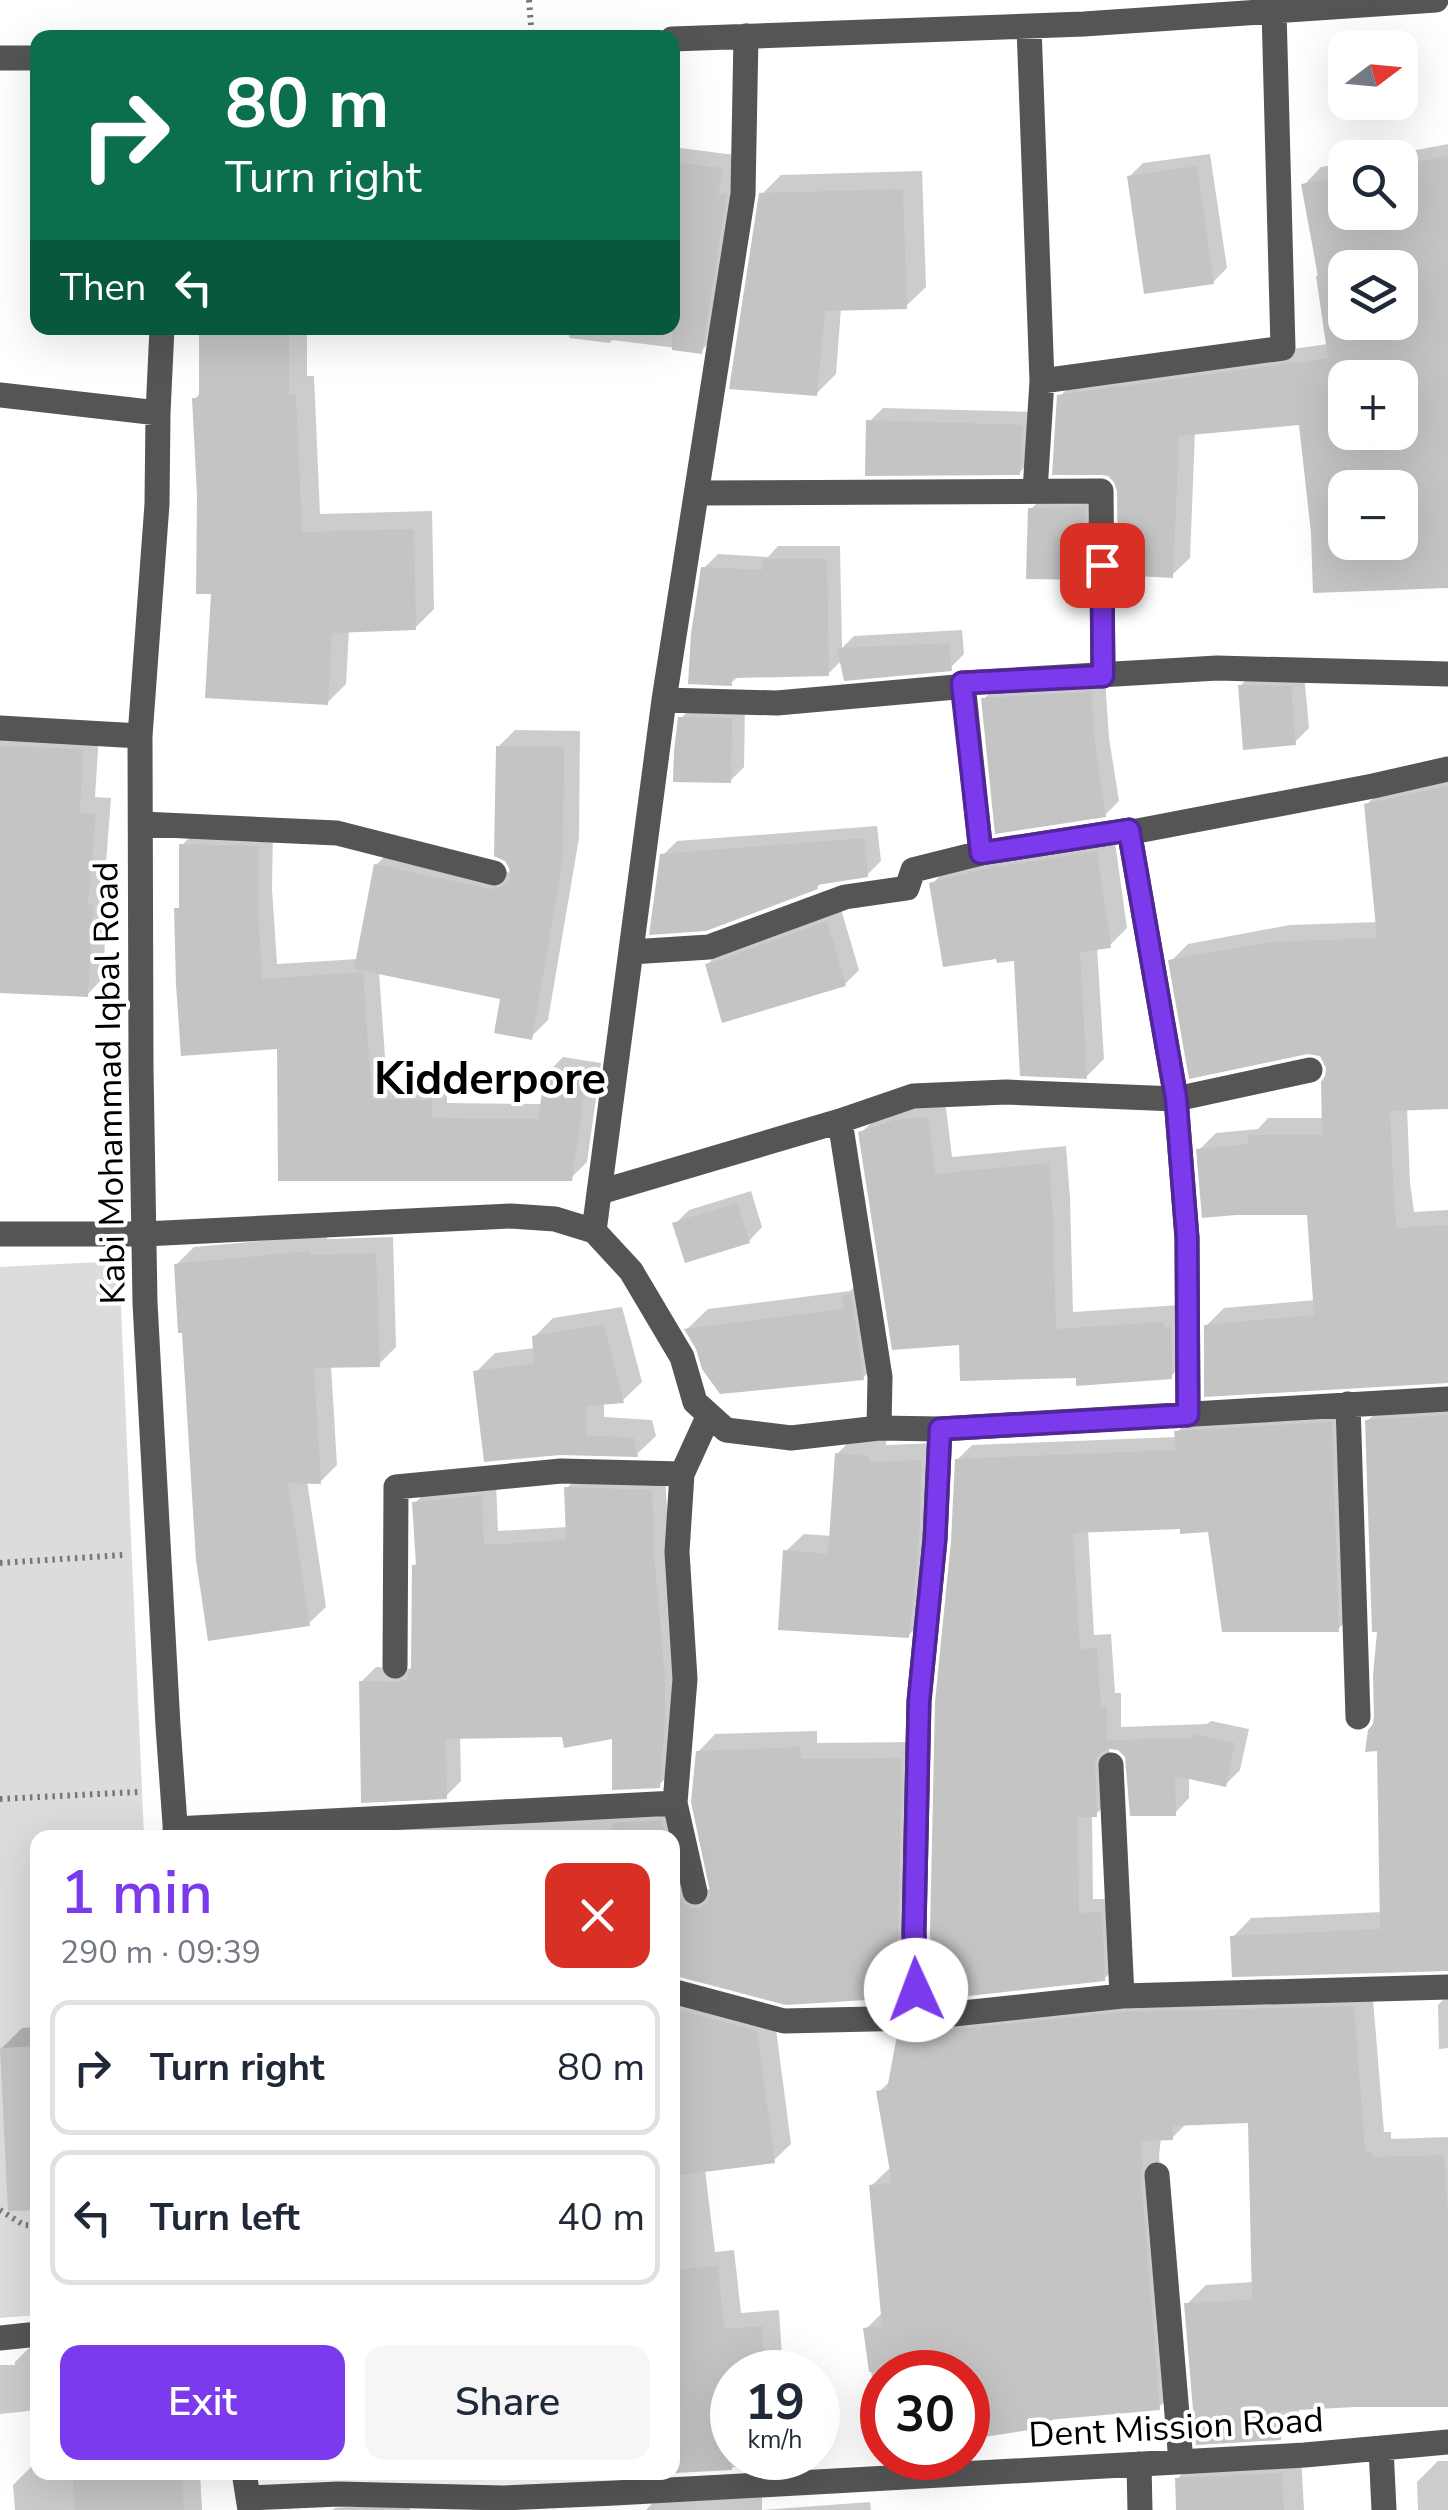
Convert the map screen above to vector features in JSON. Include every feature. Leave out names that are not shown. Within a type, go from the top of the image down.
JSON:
[{"type":"street","points":[[680,39],[1029,26],[1436,0]]},
{"type":"street","points":[[1042,381],[1283,348],[1274,10]]},
{"type":"street","points":[[1029,26],[1042,381],[1035,491]]},
{"type":"street","points":[[594,1230],[664,700],[744,194],[746,36]]},
{"type":"street","points":[[0,58],[30,58]]},
{"type":"street","name":"Kabi Mohammad Iqbal Road","points":[[162,335],[158,504],[140,736],[141,1068],[158,1552],[176,1830]]},
{"type":"street","points":[[0,395],[158,413]]},
{"type":"street","points":[[697,493],[1100,491],[1103,676]]},
{"type":"street","points":[[664,700],[777,702],[956,687],[962,683],[1218,668],[1448,674]]},
{"type":"street","points":[[962,683],[981,853]]},
{"type":"street","points":[[0,728],[140,736]]},
{"type":"street","points":[[631,952],[709,947],[844,897],[906,888],[913,870],[981,853],[1132,832],[1448,769]]},
{"type":"street","points":[[142,824],[336,833],[494,873]]},
{"type":"street","points":[[1129,830],[1176,1098],[1187,1238],[1188,1415]]},
{"type":"street","points":[[600,1192],[914,1096],[1006,1092],[1176,1098],[1310,1070]]},
{"type":"street","points":[[840,1121],[880,1378],[878,1428]]},
{"type":"street","points":[[0,1234],[144,1234],[511,1216],[555,1219],[594,1230],[631,1271],[682,1356],[695,1402],[709,1415],[726,1430],[791,1438],[878,1428],[940,1429],[1448,1399]]},
{"type":"street","points":[[1348,1404],[1358,1717]]},
{"type":"street","points":[[695,1892],[675,1803],[685,1679],[676,1552],[682,1474],[709,1415]]},
{"type":"street","points":[[916,2018],[919,1701],[935,1540],[940,1429]]},
{"type":"street","points":[[395,1666],[396,1487],[561,1470],[682,1474]]},
{"type":"street","points":[[1111,1766],[1122,1996]]},
{"type":"street","points":[[226,1830],[675,1803]]},
{"type":"street","points":[[680,1993],[784,2021],[916,2018],[1122,1996],[1448,1986]]},
{"type":"street","points":[[1158,2175],[1182,2462]]},
{"type":"street","points":[[0,2338],[30,2335]]},
{"type":"street","name":"Dent Mission Road","points":[[248,2494],[503,2498],[1305,2455],[1448,2442]]},
{"type":"street","points":[[1381,2448],[1384,2510]]},
{"type":"street","points":[[1139,2464],[1140,2510]]},
{"type":"path","points":[[529,0],[531,30]]},
{"type":"path","points":[[0,1563],[158,1552]]},
{"type":"path","points":[[0,1799],[173,1790]]},
{"type":"path","points":[[0,2210],[30,2225]]},
{"type":"shaded area","points":[[119,1261],[144,1830],[30,1830],[30,2316],[0,2318],[0,1267]]},
{"type":"building","points":[[1448,156],[1448,588],[1313,593],[1299,425],[1179,436],[1173,578],[1118,575],[1114,482],[1101,475],[1052,475],[1057,395],[1328,358],[1301,184],[1328,179],[1328,230],[1418,230],[1418,162]]},
{"type":"building","points":[[680,163],[722,168],[719,194],[727,194],[702,354],[672,350],[672,335],[680,335]]},
{"type":"building","points":[[1197,166],[1214,284],[1144,294],[1127,176]]},
{"type":"building","points":[[903,189],[907,309],[825,311],[817,396],[729,389],[759,193]]},
{"type":"building","points":[[199,335],[289,335],[289,394],[296,394],[302,532],[414,529],[416,630],[332,633],[328,705],[205,698],[211,594],[196,594],[192,398],[199,398]]},
{"type":"building","points":[[866,420],[1023,425],[1020,475],[865,476]]},
{"type":"building","points":[[1085,507],[1086,580],[1026,579],[1028,508]]},
{"type":"building","points":[[762,559],[827,559],[829,676],[732,678],[732,686],[688,684],[701,567],[762,570]]},
{"type":"building","points":[[949,643],[952,671],[844,681],[837,648]]},
{"type":"building","points":[[1238,685],[1291,686],[1296,745],[1243,750]]},
{"type":"building","points":[[1091,692],[1106,817],[995,834],[981,698]]},
{"type":"building","points":[[678,717],[732,718],[731,783],[673,782]]},
{"type":"building","points":[[0,746],[83,749],[80,813],[96,814],[88,904],[93,905],[88,997],[0,993]]},
{"type":"building","points":[[496,746],[564,747],[563,857],[532,1040],[494,1033],[500,999],[354,969],[374,864],[490,889],[506,884],[509,868],[494,856]]},
{"type":"building","points":[[1448,786],[1448,1109],[1390,1111],[1397,1228],[1448,1225],[1448,1383],[1204,1397],[1204,1325],[1314,1315],[1307,1215],[1202,1218],[1196,1149],[1248,1144],[1248,1135],[1322,1135],[1321,1082],[1326,1068],[1320,1056],[1308,1054],[1189,1079],[1168,960],[1271,942],[1377,938],[1364,804]]},
{"type":"building","points":[[864,838],[868,877],[817,885],[818,889],[706,931],[649,935],[660,854]]},
{"type":"building","points":[[179,844],[258,846],[262,979],[363,972],[372,1100],[432,1100],[432,1118],[538,1119],[545,1072],[586,1079],[572,1181],[278,1181],[277,1049],[181,1056],[174,908],[179,908]]},
{"type":"building","points":[[1097,851],[1111,948],[1080,952],[1087,1079],[1020,1076],[1014,961],[997,963],[996,959],[943,967],[929,883],[984,869]]},
{"type":"building","points":[[827,921],[846,986],[722,1023],[705,964]]},
{"type":"building","points":[[928,1117],[935,1174],[1049,1163],[1056,1329],[1163,1322],[1164,1328],[1171,1327],[1172,1379],[1076,1386],[1076,1378],[960,1381],[959,1345],[892,1350],[858,1132],[894,1120]]},
{"type":"building","points":[[737,1203],[750,1243],[685,1263],[672,1223]]},
{"type":"building","points":[[310,1251],[311,1255],[376,1253],[380,1367],[314,1368],[321,1484],[288,1483],[310,1626],[208,1641],[196,1560],[174,1264]]},
{"type":"building","points":[[851,1294],[864,1380],[720,1394],[702,1369],[684,1329],[844,1309],[842,1296]]},
{"type":"building","points":[[604,1324],[624,1403],[586,1406],[586,1435],[634,1438],[638,1457],[560,1455],[484,1462],[473,1371],[534,1364],[532,1336]]},
{"type":"building","points":[[1448,1415],[1448,1971],[1232,1977],[1230,1936],[1380,1929],[1377,1751],[1365,1752],[1374,1716],[1377,1632],[1372,1632],[1365,1420]]},
{"type":"building","points":[[1332,1422],[1339,1632],[1222,1632],[1208,1532],[1180,1534],[1180,1529],[1073,1533],[1080,1649],[1097,1648],[1101,1707],[1107,1707],[1107,1740],[1193,1738],[1194,1734],[1235,1743],[1226,1787],[1175,1776],[1176,1816],[1130,1816],[1125,1757],[1118,1750],[1101,1752],[1095,1766],[1097,1817],[1078,1817],[1079,1913],[1102,1912],[1105,1981],[932,2000],[935,1702],[955,1459],[1176,1450],[1174,1431]]},
{"type":"building","points":[[835,1453],[869,1456],[869,1462],[922,1460],[909,1638],[778,1630],[783,1550],[828,1554]]},
{"type":"building","points":[[564,1487],[652,1490],[665,1678],[660,1788],[612,1790],[612,1739],[564,1748],[562,1737],[446,1739],[447,1799],[361,1803],[359,1681],[407,1680],[411,1667],[412,1565],[416,1565],[412,1502],[482,1495],[484,1545],[566,1540]]},
{"type":"building","points":[[800,1747],[801,1759],[902,1758],[899,1998],[786,2005],[680,1977],[680,1898],[691,1908],[699,1908],[711,1896],[691,1802],[696,1751]]},
{"type":"building","points":[[662,1820],[664,1830],[612,1830],[612,1823]]},
{"type":"building","points":[[1354,2006],[1365,2151],[1372,2151],[1372,2157],[1444,2155],[1448,2216],[1448,2407],[1280,2411],[1281,2440],[1196,2445],[1184,2303],[1252,2300],[1248,2123],[1173,2126],[1173,2140],[1141,2141],[1160,2410],[1048,2420],[1049,2427],[990,2436],[990,2350],[866,2350],[863,2328],[882,2326],[869,2185],[892,2183],[876,2091],[887,2089],[897,2035],[1123,2012]]},
{"type":"building","points":[[680,2010],[757,2031],[775,2163],[680,2175]]},
{"type":"building","points":[[30,2046],[30,2210],[8,2211],[0,2048]]},
{"type":"building","points":[[718,2266],[724,2329],[762,2326],[764,2350],[710,2350],[710,2471],[680,2473],[680,2269]]},
{"type":"building","points":[[1282,2473],[1284,2510],[1176,2510],[1175,2478]]},
{"type":"building","points":[[73,2480],[182,2480],[184,2510],[74,2510]]},
{"type":"district","name":"Kidderpore","points":[[490,1078]]},
{"type":"route","points":[[916,1990],[919,1701],[935,1540],[940,1429],[1188,1415],[1187,1238],[1176,1098],[1129,830],[981,853],[962,683],[1103,676],[1102,565]]}]
